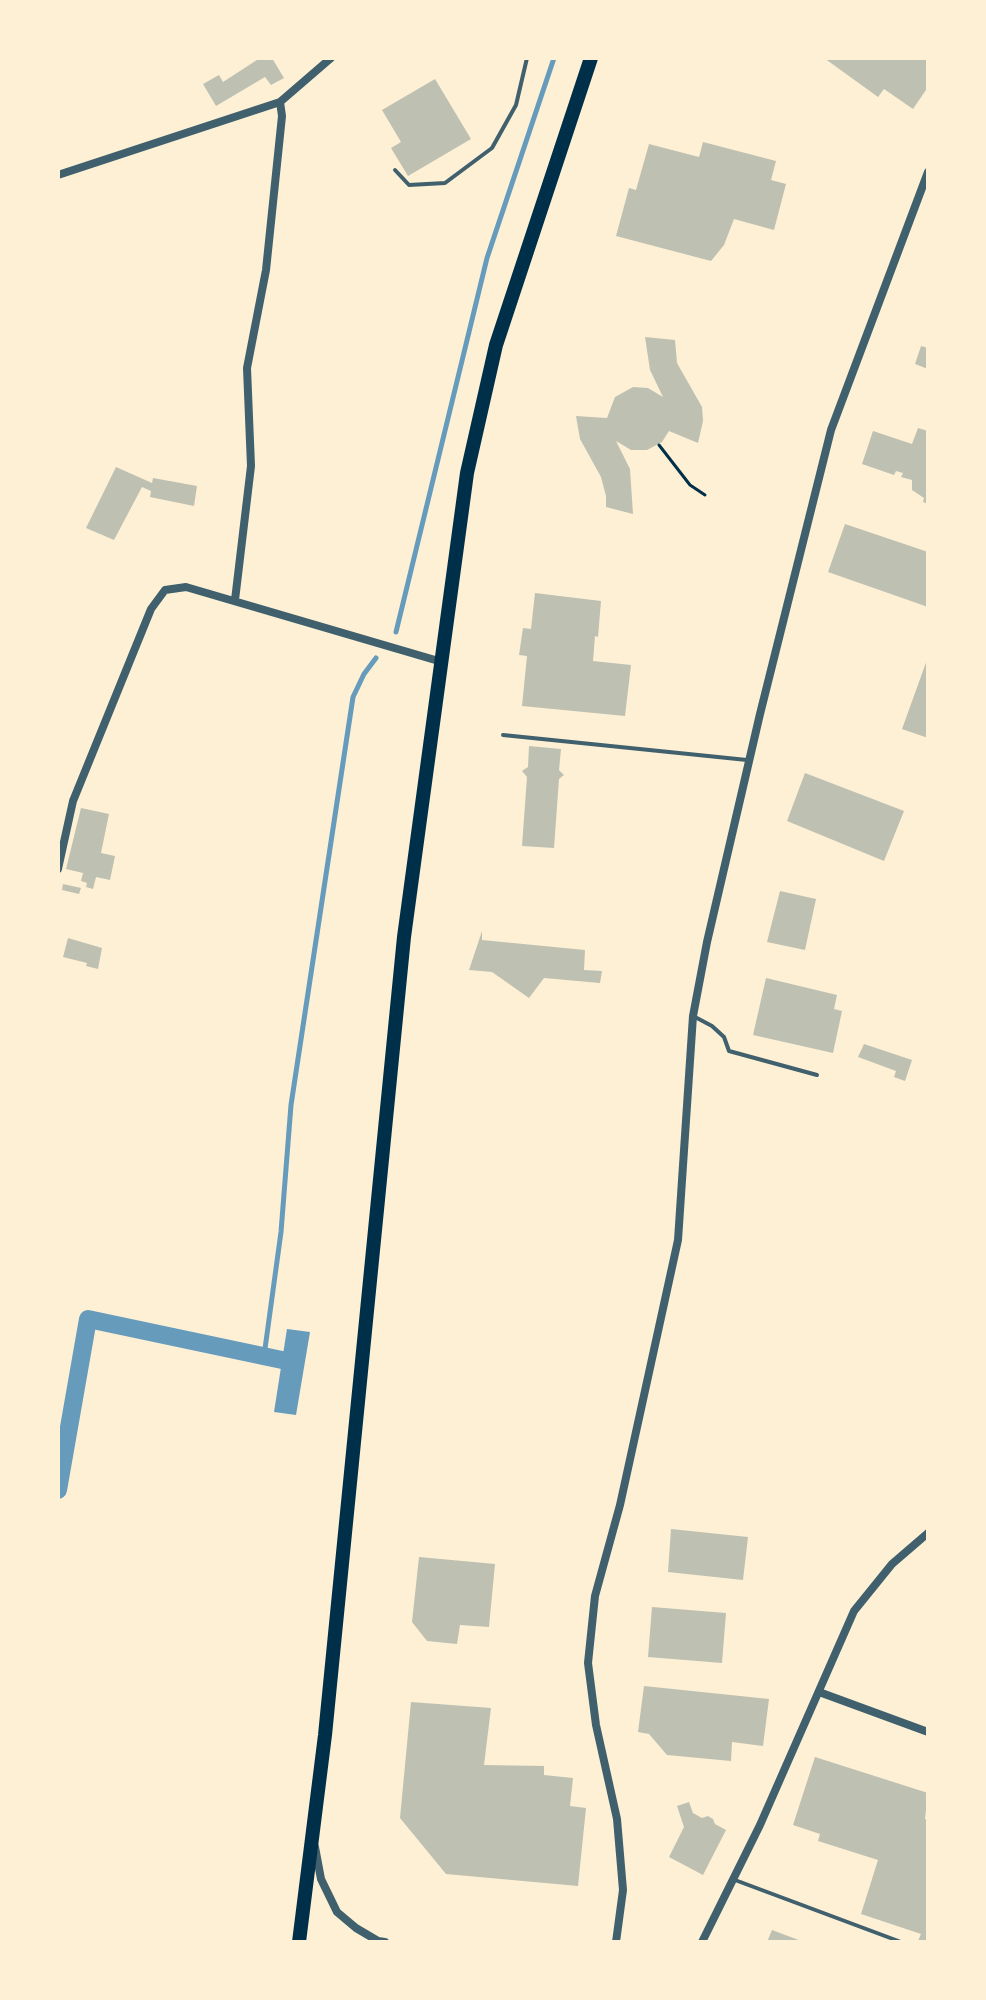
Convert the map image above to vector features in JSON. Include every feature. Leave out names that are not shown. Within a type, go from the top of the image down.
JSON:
[{"type":"main road","points":[[299,1942],[325,1735],[404,937],[467,473],[496,345],[591,58]]},
{"type":"street","points":[[58,175],[280,102],[331,58]]},
{"type":"street","points":[[235,600],[251,466],[247,368],[266,270],[282,116],[280,102]]},
{"type":"street","points":[[616,1942],[623,1890],[617,1819],[596,1725],[588,1663],[595,1596],[620,1505],[678,1240],[693,1016],[749,760],[831,430],[928,172]]},
{"type":"street","points":[[58,869],[73,801],[151,609],[165,590],[186,587],[443,662]]},
{"type":"street","points":[[702,1942],[760,1825],[854,1611],[892,1564],[928,1533]]},
{"type":"street","points":[[819,1692],[928,1732]]},
{"type":"street","points":[[313,1835],[321,1879],[337,1912],[379,1942]]},
{"type":"lane","points":[[395,170],[409,185],[445,183],[492,148],[516,105],[527,58]]},
{"type":"lane","points":[[503,735],[749,760]]},
{"type":"lane","points":[[693,1016],[724,1037],[729,1051],[817,1075]]},
{"type":"lane","points":[[733,1879],[901,1942]]},
{"type":"path","points":[[659,445],[690,485],[705,495]]},
{"type":"water","points":[[287,1329],[310,1332],[296,1415],[274,1412]]},
{"type":"building","points":[[260,58],[272,58],[284,78],[271,85],[265,77],[216,106],[203,84],[219,75],[223,82]]},
{"type":"building","points":[[824,58],[928,58],[928,87],[913,109],[884,89],[878,97]]},
{"type":"building","points":[[435,79],[471,139],[408,176],[391,148],[401,142],[382,110]]},
{"type":"building","points":[[703,142],[776,161],[771,180],[786,184],[774,230],[734,219],[724,245],[711,261],[616,236],[629,188],[636,190],[649,144],[699,157]]},
{"type":"building","points":[[645,337],[675,340],[677,363],[702,407],[703,421],[698,443],[669,431],[662,442],[647,450],[631,450],[616,441],[630,469],[633,514],[606,507],[601,477],[580,439],[576,416],[607,418],[615,397],[633,387],[648,388],[663,397],[650,370]]},
{"type":"building","points":[[921,346],[928,348],[928,369],[915,364]]},
{"type":"building","points":[[918,428],[928,431],[928,504],[912,490],[912,480],[901,477],[903,473],[896,471],[894,475],[862,464],[873,431],[912,444]]},
{"type":"building","points":[[116,467],[152,483],[153,478],[197,486],[194,506],[150,497],[151,491],[142,487],[114,540],[86,528]]},
{"type":"building","points":[[845,524],[928,552],[928,607],[828,572]]},
{"type":"building","points":[[535,593],[601,601],[593,661],[631,665],[625,716],[522,706],[527,656],[519,655],[523,628],[531,629]]},
{"type":"building","points":[[928,657],[928,738],[902,729]]},
{"type":"building","points":[[529,746],[561,749],[559,770],[564,775],[559,779],[554,848],[522,846],[527,777],[522,771],[528,767]]},
{"type":"building","points":[[805,773],[904,811],[884,861],[787,821]]},
{"type":"building","points":[[81,808],[109,814],[101,853],[115,856],[110,880],[96,877],[93,889],[81,881],[83,873],[66,869]]},
{"type":"building","points":[[63,884],[81,888],[79,894],[62,890]]},
{"type":"building","points":[[780,891],[816,899],[805,950],[767,942]]},
{"type":"building","points":[[482,931],[482,940],[585,950],[584,970],[602,971],[600,983],[544,978],[529,998],[492,972],[469,970]]},
{"type":"building","points":[[68,938],[102,948],[98,969],[63,957]]},
{"type":"building","points":[[766,978],[837,995],[834,1009],[842,1011],[833,1053],[753,1035]]},
{"type":"building","points":[[864,1044],[912,1060],[905,1081],[894,1077],[896,1071],[858,1057]]},
{"type":"building","points":[[671,1529],[748,1537],[743,1580],[668,1572]]},
{"type":"building","points":[[419,1557],[495,1564],[489,1627],[460,1625],[457,1644],[427,1641],[412,1622]]},
{"type":"building","points":[[652,1607],[726,1613],[722,1663],[648,1657]]},
{"type":"building","points":[[644,1686],[769,1699],[763,1746],[732,1742],[731,1761],[667,1755],[649,1734],[638,1732]]},
{"type":"building","points":[[411,1702],[491,1708],[484,1765],[544,1766],[544,1775],[573,1778],[570,1806],[586,1808],[578,1886],[446,1874],[400,1818]]},
{"type":"building","points":[[815,1757],[928,1793],[925,1819],[928,1820],[928,1942],[918,1941],[921,1934],[861,1914],[878,1860],[818,1841],[820,1834],[793,1825]]},
{"type":"building","points":[[689,1802],[693,1813],[702,1818],[708,1816],[726,1830],[703,1875],[669,1857],[684,1827],[677,1806]]},
{"type":"building","points":[[772,1930],[804,1942],[767,1942]]},
{"type":"waterway","points":[[396,632],[487,258],[554,58]]},
{"type":"waterway","points":[[264,1356],[281,1232],[291,1105],[353,697],[376,658]]},
{"type":"waterway","points":[[58,1490],[88,1319],[282,1360]]}]
